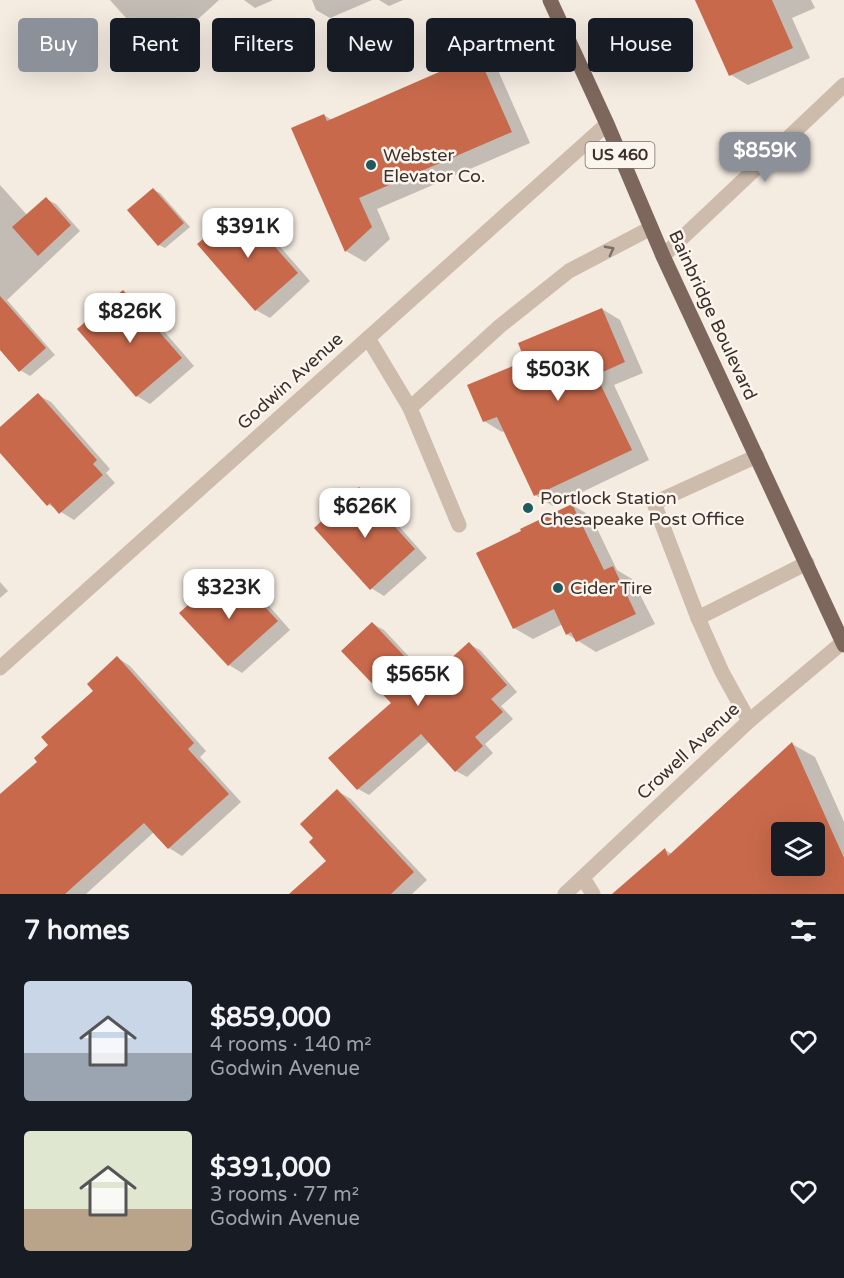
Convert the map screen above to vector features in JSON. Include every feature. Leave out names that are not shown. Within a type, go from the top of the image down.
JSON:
[{"type":"main road","name":"Bainbridge Boulevard","points":[[550,0],[607,124],[663,256],[843,643]]},
{"type":"street","points":[[663,256],[844,85]]},
{"type":"street","name":"Godwin Avenue","points":[[0,668],[607,124]]},
{"type":"street","points":[[410,408],[500,326],[569,271],[651,228]]},
{"type":"street","points":[[368,338],[410,408],[459,525]]},
{"type":"street","points":[[749,721],[722,672],[698,618],[654,503],[757,456]]},
{"type":"street","points":[[698,618],[807,563]]},
{"type":"street","name":"Crowell Avenue","points":[[565,894],[749,721],[843,643]]},
{"type":"street","points":[[583,878],[593,894]]},
{"type":"building","points":[[695,0],[772,0],[793,48],[729,76]]},
{"type":"building","name":"Webster Elevator Co.","points":[[439,72],[486,72],[512,132],[359,198],[372,227],[345,252],[291,128],[324,114],[327,121]]},
{"type":"building","points":[[153,188],[184,223],[158,246],[127,210]]},
{"type":"building","points":[[46,197],[71,225],[38,256],[12,227]]},
{"type":"building","points":[[239,209],[246,217],[247,215],[298,273],[255,311],[197,244]]},
{"type":"building","points":[[123,290],[182,358],[136,397],[77,329]]},
{"type":"building","points":[[0,296],[46,348],[19,372],[0,350]]},
{"type":"building","points":[[602,308],[625,362],[596,375],[632,450],[534,496],[497,417],[483,422],[467,385],[525,361],[518,343]]},
{"type":"building","points":[[38,393],[97,460],[93,464],[103,475],[59,514],[50,503],[47,506],[0,453],[0,427]]},
{"type":"building","points":[[359,487],[415,549],[370,590],[314,528]]},
{"type":"building","name":"Cider Tire","points":[[572,504],[604,570],[613,566],[636,614],[576,642],[571,632],[566,635],[554,609],[513,629],[476,553]]},
{"type":"building","points":[[215,581],[227,593],[241,581],[278,621],[228,666],[179,613]]},
{"type":"building","points":[[372,622],[427,680],[469,642],[507,685],[491,699],[503,712],[475,737],[483,746],[455,772],[421,734],[357,790],[328,758],[391,703],[341,651]]},
{"type":"building","points":[[117,656],[194,743],[188,749],[229,794],[168,849],[144,823],[65,894],[0,894],[0,794],[37,762],[34,758],[48,745],[41,737],[93,691],[87,684]]},
{"type":"building","points":[[792,742],[844,858],[844,894],[612,894],[665,848],[668,856]]},
{"type":"building","points":[[337,789],[414,872],[391,894],[289,894],[326,861],[309,842],[313,838],[300,824]]},
{"type":"place","name":"Webster Elevator Co.","points":[[371,165]]},
{"type":"place","name":"Portlock Station Chesapeake Post Office","points":[[528,508]]},
{"type":"place","name":"Cider Tire","points":[[558,588]]}]
